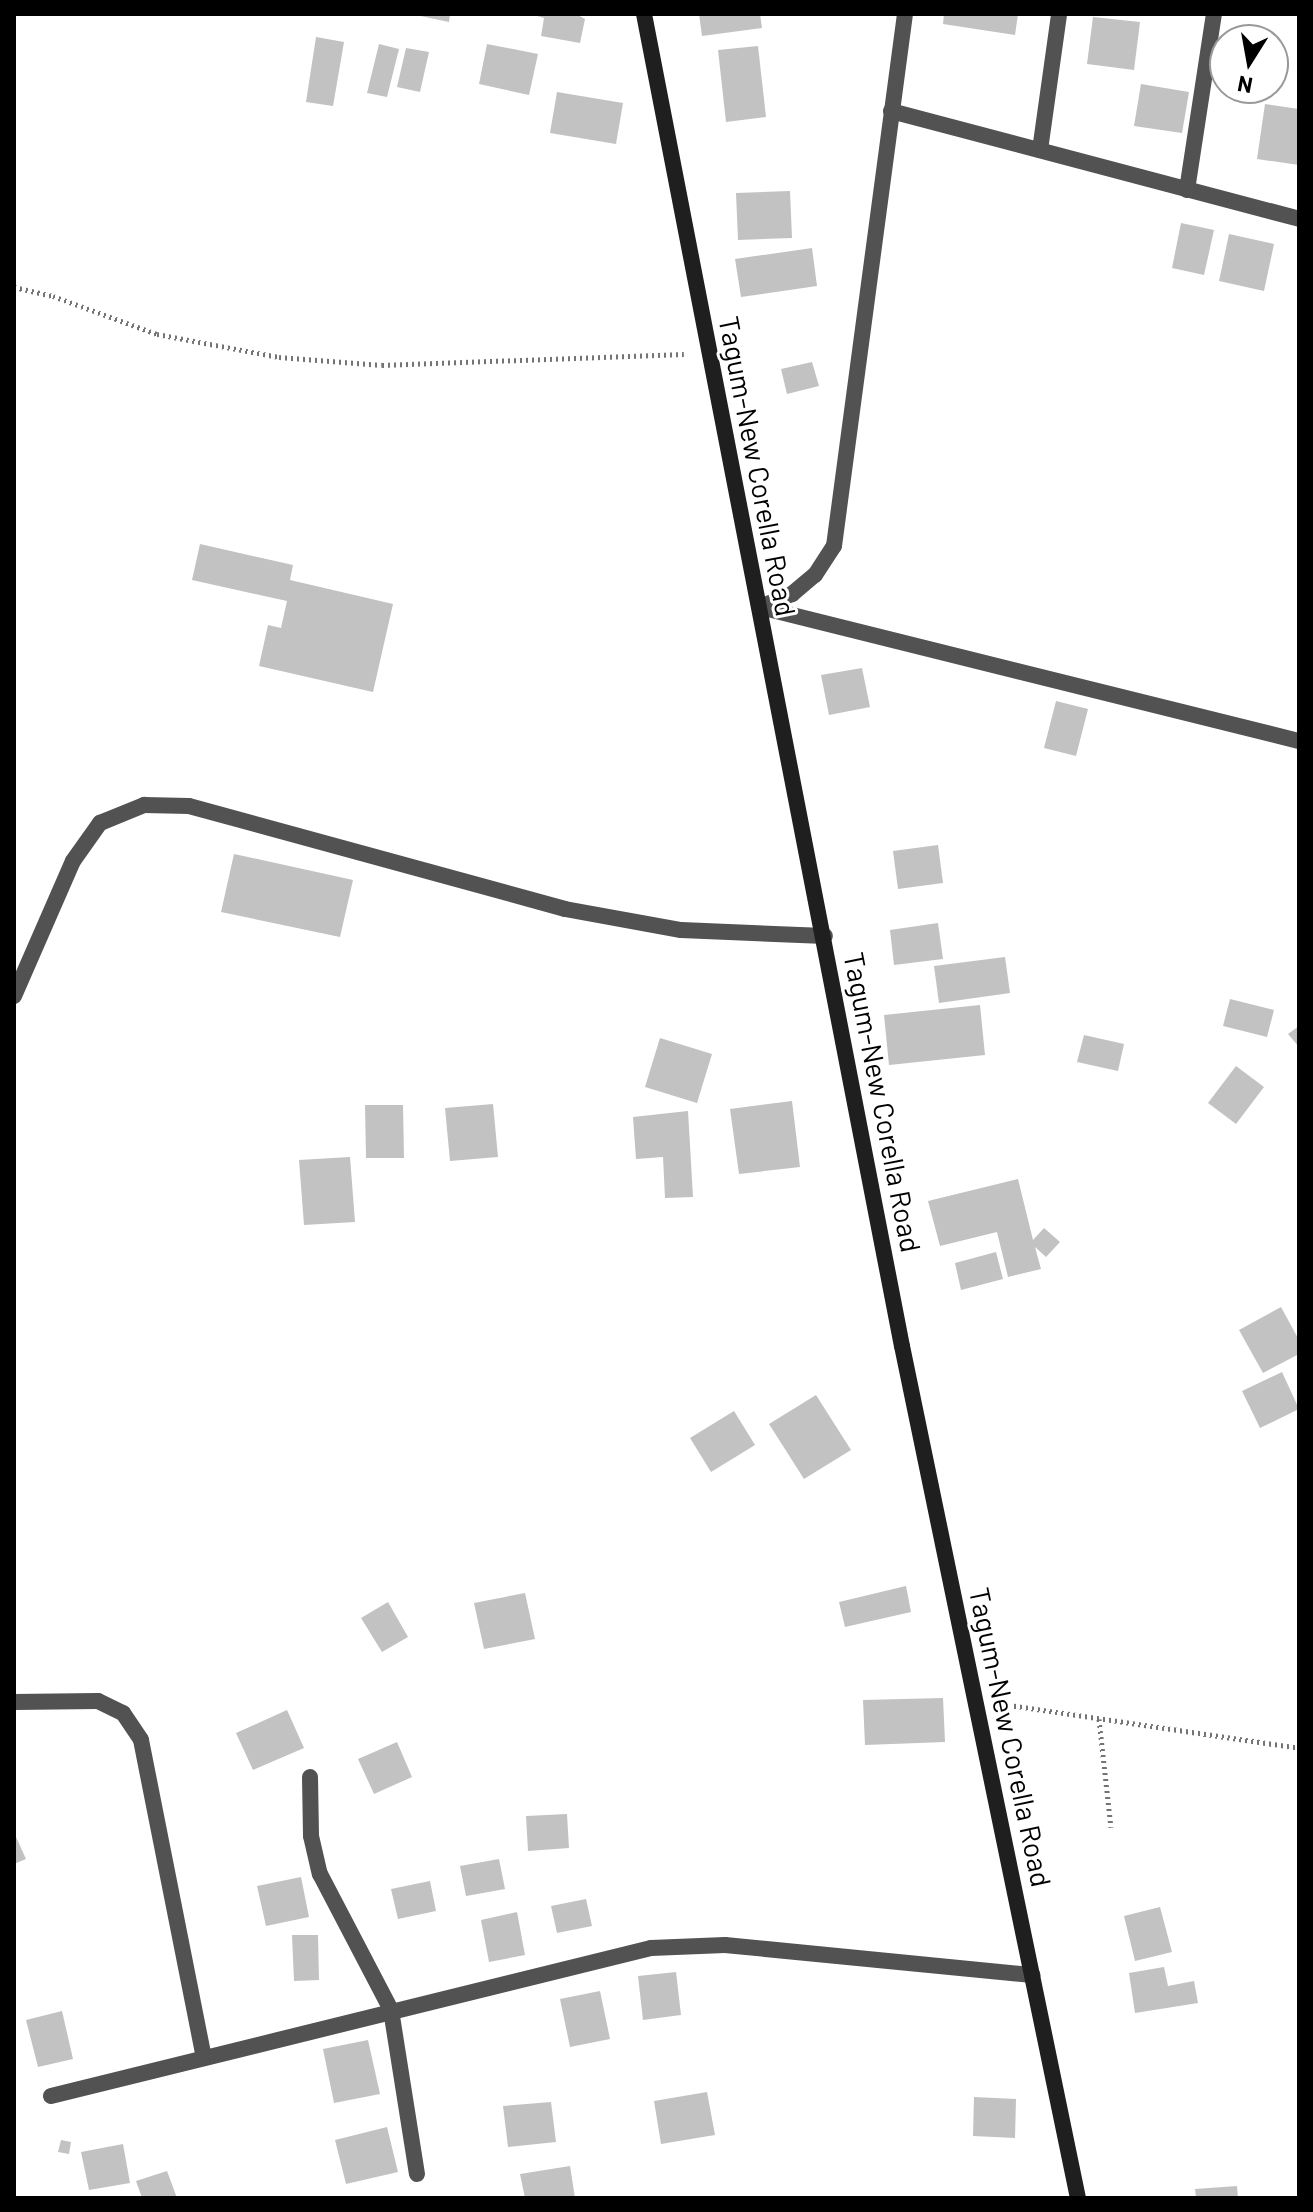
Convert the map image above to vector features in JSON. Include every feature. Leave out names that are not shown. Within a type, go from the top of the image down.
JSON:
[{"type":"main road","name":"Tagum-New Corella Road","points":[[644,14],[902,1346],[1078,2198]]},
{"type":"street","points":[[760,607],[804,585],[834,546],[905,14]]},
{"type":"street","points":[[1040,150],[1059,14]]},
{"type":"street","points":[[1187,190],[1214,14]]},
{"type":"street","points":[[891,111],[1299,219]]},
{"type":"street","points":[[760,607],[1299,741]]},
{"type":"street","points":[[14,996],[73,861],[100,823],[144,805],[189,806],[422,873],[580,911],[681,930],[825,936]]},
{"type":"street","points":[[14,1702],[98,1701],[123,1713],[141,1740],[204,2057]]},
{"type":"street","points":[[310,1777],[311,1836],[320,1874],[391,2010],[417,2174]]},
{"type":"street","points":[[51,2096],[605,1957],[690,1945],[1033,1975]]},
{"type":"path","points":[[14,287],[53,296],[157,334],[279,357],[382,365],[709,354]]},
{"type":"path","points":[[977,1701],[1299,1748]]},
{"type":"path","points":[[1099,1719],[1111,1827]]},
{"type":"building","points":[[411,14],[450,14],[449,22]]},
{"type":"building","points":[[530,14],[576,14],[585,19],[580,43],[541,36],[544,18]]},
{"type":"building","points":[[699,14],[760,14],[762,28],[702,36]]},
{"type":"building","points":[[944,14],[1018,14],[1015,35],[943,24]]},
{"type":"building","points":[[1093,17],[1140,22],[1134,70],[1087,64]]},
{"type":"building","points":[[316,37],[344,42],[333,106],[306,102]]},
{"type":"building","points":[[379,44],[399,49],[387,97],[367,93]]},
{"type":"building","points":[[487,44],[538,54],[529,95],[479,84]]},
{"type":"building","points":[[758,46],[766,117],[726,122],[718,50]]},
{"type":"building","points":[[406,48],[429,52],[420,92],[397,87]]},
{"type":"building","points":[[1141,84],[1189,92],[1182,133],[1134,126]]},
{"type":"building","points":[[557,92],[623,103],[616,144],[550,133]]},
{"type":"building","points":[[1265,104],[1299,109],[1299,165],[1257,159]]},
{"type":"building","points":[[790,191],[792,238],[738,240],[736,193]]},
{"type":"building","points":[[1181,223],[1214,230],[1204,275],[1172,268]]},
{"type":"building","points":[[1229,234],[1274,244],[1264,291],[1219,281]]},
{"type":"building","points":[[812,248],[817,286],[741,297],[735,259]]},
{"type":"building","points":[[812,362],[819,386],[787,394],[781,369]]},
{"type":"building","points":[[200,544],[293,565],[290,580],[393,604],[373,692],[259,666],[268,625],[281,628],[287,601],[192,580]]},
{"type":"building","points":[[862,668],[870,707],[829,715],[821,675]]},
{"type":"building","points":[[1056,701],[1088,709],[1076,756],[1044,748]]},
{"type":"building","points":[[938,845],[943,883],[898,889],[893,851]]},
{"type":"building","points":[[234,854],[353,880],[340,937],[221,912]]},
{"type":"building","points":[[938,923],[943,959],[894,965],[890,930]]},
{"type":"building","points":[[1005,957],[1010,993],[939,1003],[934,966]]},
{"type":"building","points":[[1230,999],[1274,1010],[1267,1037],[1223,1026]]},
{"type":"building","points":[[980,1005],[985,1055],[889,1065],[884,1015]]},
{"type":"building","points":[[1299,1026],[1299,1047],[1288,1034]]},
{"type":"building","points":[[1084,1035],[1124,1044],[1118,1071],[1077,1062]]},
{"type":"building","points":[[660,1038],[712,1054],[697,1103],[645,1087]]},
{"type":"building","points":[[1236,1066],[1264,1087],[1236,1124],[1208,1103]]},
{"type":"building","points":[[792,1101],[800,1167],[739,1174],[730,1109]]},
{"type":"building","points":[[493,1104],[498,1157],[450,1161],[445,1108]]},
{"type":"building","points":[[365,1105],[403,1105],[404,1158],[366,1158]]},
{"type":"building","points":[[688,1111],[693,1197],[665,1198],[663,1157],[636,1159],[633,1117]]},
{"type":"building","points":[[350,1157],[355,1222],[304,1225],[299,1160]]},
{"type":"building","points":[[1018,1179],[1033,1240],[1044,1228],[1060,1242],[1046,1257],[1035,1247],[1041,1269],[1008,1277],[997,1232],[940,1246],[928,1201]]},
{"type":"building","points":[[996,1252],[1003,1279],[961,1290],[955,1263]]},
{"type":"building","points":[[1281,1307],[1299,1340],[1299,1354],[1263,1373],[1239,1330]]},
{"type":"building","points":[[1282,1372],[1299,1409],[1260,1428],[1242,1391]]},
{"type":"building","points":[[816,1395],[851,1450],[804,1479],[769,1424]]},
{"type":"building","points":[[734,1411],[755,1445],[711,1472],[690,1438]]},
{"type":"building","points":[[906,1586],[911,1612],[845,1627],[839,1602]]},
{"type":"building","points":[[525,1593],[535,1639],[484,1649],[474,1603]]},
{"type":"building","points":[[388,1602],[408,1637],[382,1652],[361,1618]]},
{"type":"building","points":[[943,1698],[945,1742],[865,1745],[863,1700]]},
{"type":"building","points":[[287,1710],[304,1748],[253,1770],[236,1733]]},
{"type":"building","points":[[397,1742],[412,1777],[374,1794],[358,1759]]},
{"type":"building","points":[[567,1814],[569,1848],[528,1851],[526,1816]]},
{"type":"building","points":[[14,1838],[26,1859],[14,1864]]},
{"type":"building","points":[[499,1859],[505,1889],[466,1896],[460,1866]]},
{"type":"building","points":[[301,1877],[309,1917],[266,1926],[257,1886]]},
{"type":"building","points":[[430,1881],[436,1911],[398,1919],[391,1889]]},
{"type":"building","points":[[586,1899],[592,1926],[557,1933],[551,1906]]},
{"type":"building","points":[[1160,1907],[1172,1952],[1135,1961],[1124,1916]]},
{"type":"building","points":[[517,1912],[525,1955],[489,1962],[481,1920]]},
{"type":"building","points":[[292,1935],[318,1935],[319,1980],[294,1981]]},
{"type":"building","points":[[1164,1967],[1168,1986],[1194,1981],[1198,2003],[1135,2013],[1129,1973]]},
{"type":"building","points":[[676,1972],[681,2015],[643,2020],[638,1976]]},
{"type":"building","points":[[600,1991],[610,2039],[570,2047],[560,1999]]},
{"type":"building","points":[[62,2011],[73,2059],[38,2067],[26,2020]]},
{"type":"building","points":[[368,2040],[380,2094],[334,2103],[323,2049]]},
{"type":"building","points":[[707,2092],[715,2135],[661,2144],[654,2101]]},
{"type":"building","points":[[974,2097],[1016,2099],[1015,2138],[973,2136]]},
{"type":"building","points":[[551,2102],[556,2142],[508,2147],[503,2106]]},
{"type":"building","points":[[387,2127],[398,2172],[346,2184],[335,2140]]},
{"type":"building","points":[[61,2140],[71,2142],[69,2154],[58,2152]]},
{"type":"building","points":[[123,2144],[130,2183],[89,2190],[81,2152]]},
{"type":"building","points":[[570,2166],[575,2198],[525,2198],[520,2174]]},
{"type":"building","points":[[167,2171],[177,2198],[142,2198],[136,2181]]},
{"type":"building","points":[[1237,2186],[1238,2198],[1196,2198],[1195,2189]]}]
